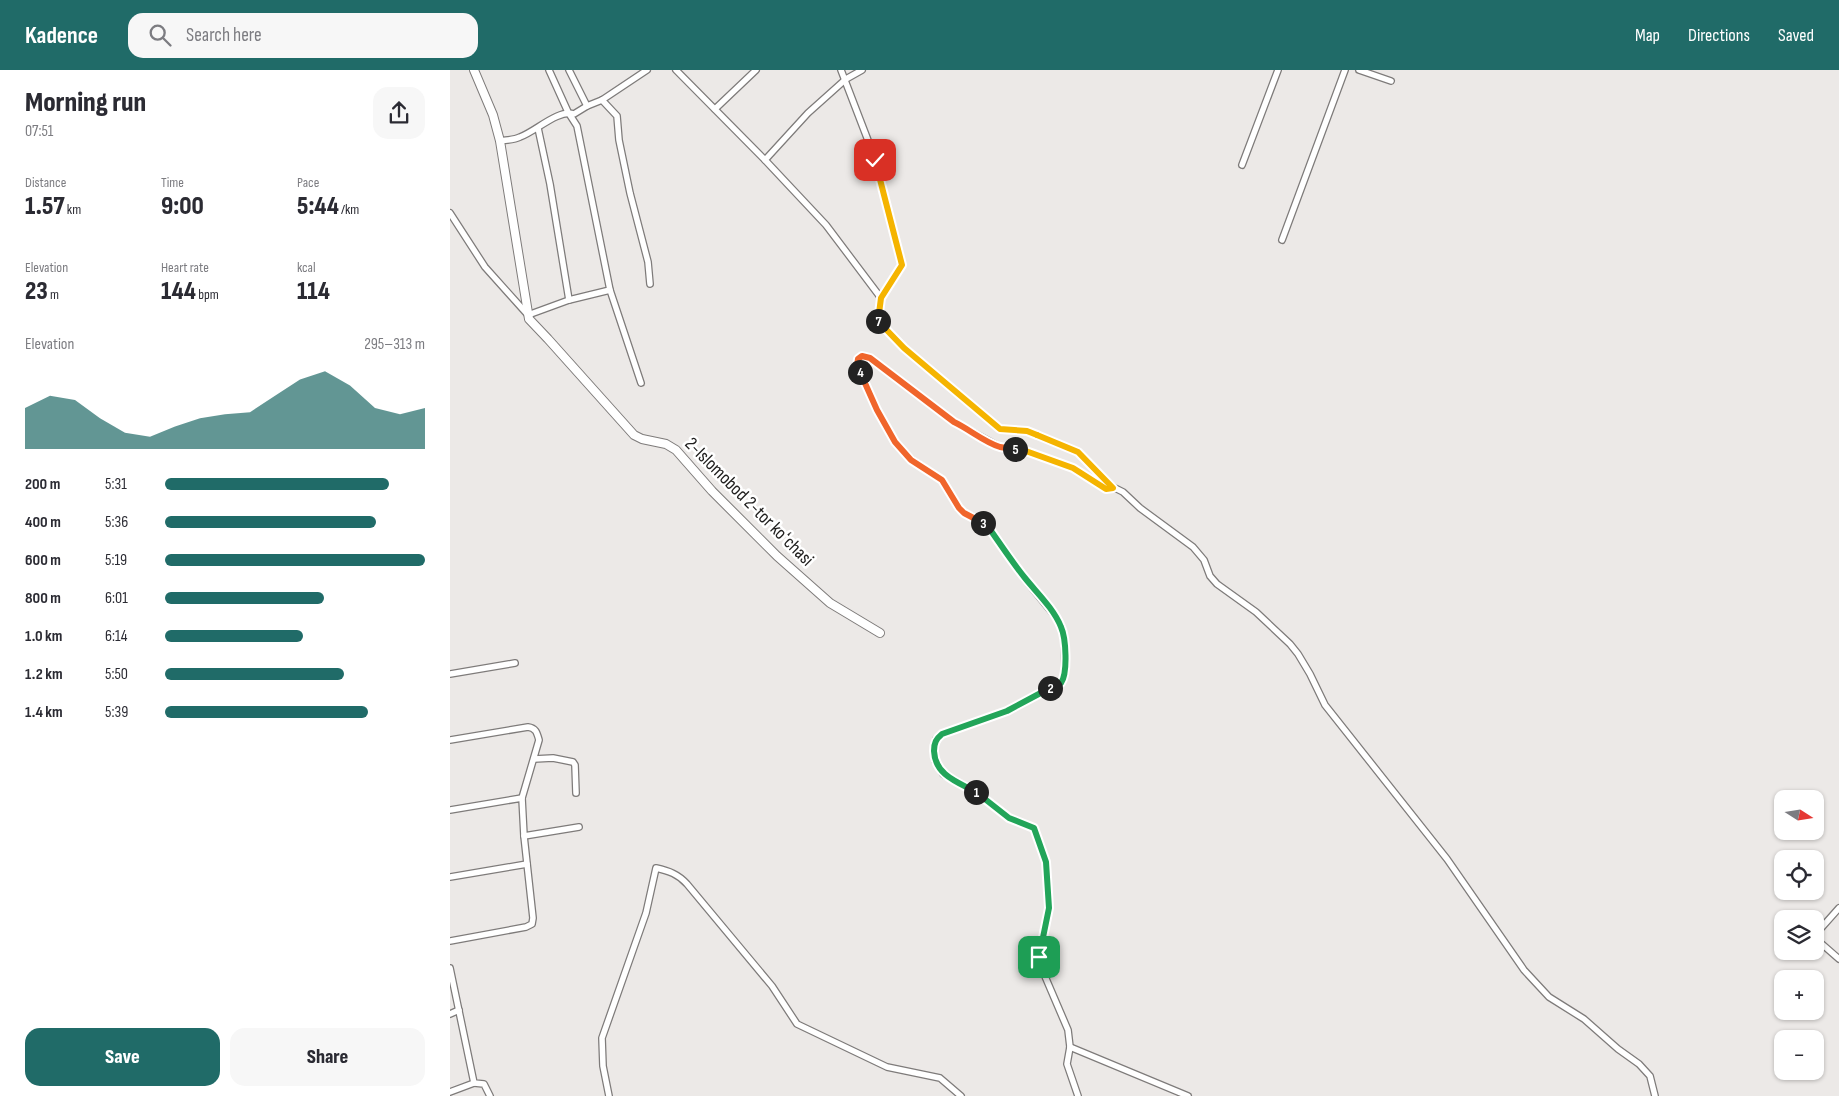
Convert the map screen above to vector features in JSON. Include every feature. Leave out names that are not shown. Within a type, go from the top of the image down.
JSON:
[{"type":"street","name":"2-Islomobod 2-tor koʻchasi","points":[[474,70],[493,115],[500,141],[529,319],[634,435],[642,440],[666,444],[676,450],[712,491],[776,556],[830,603],[880,633]]},
{"type":"street","points":[[549,70],[568,112],[577,126],[610,290],[641,383]]},
{"type":"street","points":[[569,70],[587,106]]},
{"type":"street","points":[[500,141],[519,138],[555,117],[568,112],[574,114],[602,100],[647,70]]},
{"type":"street","points":[[676,70],[826,225],[881,298]]},
{"type":"street","points":[[715,109],[756,70]]},
{"type":"street","points":[[841,70],[875,160],[902,265],[881,298],[878,321],[904,348],[1000,429],[1027,431],[1078,452],[1113,488],[1123,492],[1140,508],[1193,547],[1204,560],[1210,576],[1217,584],[1256,612],[1290,644],[1310,674],[1325,705],[1447,859],[1524,970],[1549,997],[1584,1019],[1618,1049],[1639,1064],[1650,1076],[1655,1096]]},
{"type":"street","points":[[765,160],[808,113],[846,79],[862,70]]},
{"type":"street","points":[[1242,165],[1278,70]]},
{"type":"street","points":[[1282,240],[1345,70]]},
{"type":"street","points":[[1359,70],[1391,81]]},
{"type":"street","points":[[602,100],[617,116],[624,166],[648,262],[650,284]]},
{"type":"street","points":[[538,128],[550,184],[569,300]]},
{"type":"street","points":[[450,213],[485,267],[528,314],[569,300],[610,290]]},
{"type":"street","points":[[1078,1096],[1067,1064],[1070,1047],[1068,1030],[1044,974],[1039,957],[1049,908],[1046,862],[1034,828],[1009,818],[981,794],[943,774],[935,761],[934,747],[936,739],[942,734],[1007,711],[1061,683],[1065,672],[1064,637],[1061,626],[989,528],[980,520],[964,513],[942,480],[911,460],[895,442],[877,410],[857,365],[858,359],[862,356],[870,358],[954,422],[968,428],[991,443],[1000,447],[1023,450],[1073,468],[1106,489],[1113,488]]},
{"type":"street","points":[[450,674],[515,663]]},
{"type":"street","points":[[450,740],[528,727],[533,728],[537,732],[539,740],[522,798],[533,918],[530,926],[450,941]]},
{"type":"street","points":[[534,759],[554,758],[574,762],[576,793]]},
{"type":"street","points":[[450,810],[522,798]]},
{"type":"street","points":[[524,836],[579,827]]},
{"type":"street","points":[[450,877],[527,864]]},
{"type":"street","points":[[609,1096],[603,1066],[602,1038],[646,913],[656,868],[671,872],[687,884],[772,986],[798,1024],[887,1067],[940,1078],[961,1096]]},
{"type":"street","points":[[1824,926],[1839,908]]},
{"type":"street","points":[[1824,945],[1839,959]]},
{"type":"street","points":[[450,968],[474,1083]]},
{"type":"street","points":[[450,1014],[459,1010]]},
{"type":"street","points":[[1070,1047],[1188,1096]]},
{"type":"street","points":[[450,1092],[474,1083],[484,1084],[490,1096]]},
{"type":"route","points":[[875,160],[902,265],[881,298],[878,321],[904,348],[1000,429],[1027,431],[1078,452],[1113,488],[1106,489],[1073,468],[1023,450],[1000,447],[991,443],[968,428],[954,422],[870,358],[862,356],[858,359],[857,365],[877,410],[895,442],[911,460],[946,484],[954,501],[964,513],[980,520],[989,528],[1061,626],[1064,637],[1065,672],[1064,680],[1061,683],[1044,690],[1007,711],[942,734],[936,739],[934,747],[935,761],[943,774],[981,794],[1009,818],[1034,828],[1046,862],[1049,908],[1039,957]]}]
